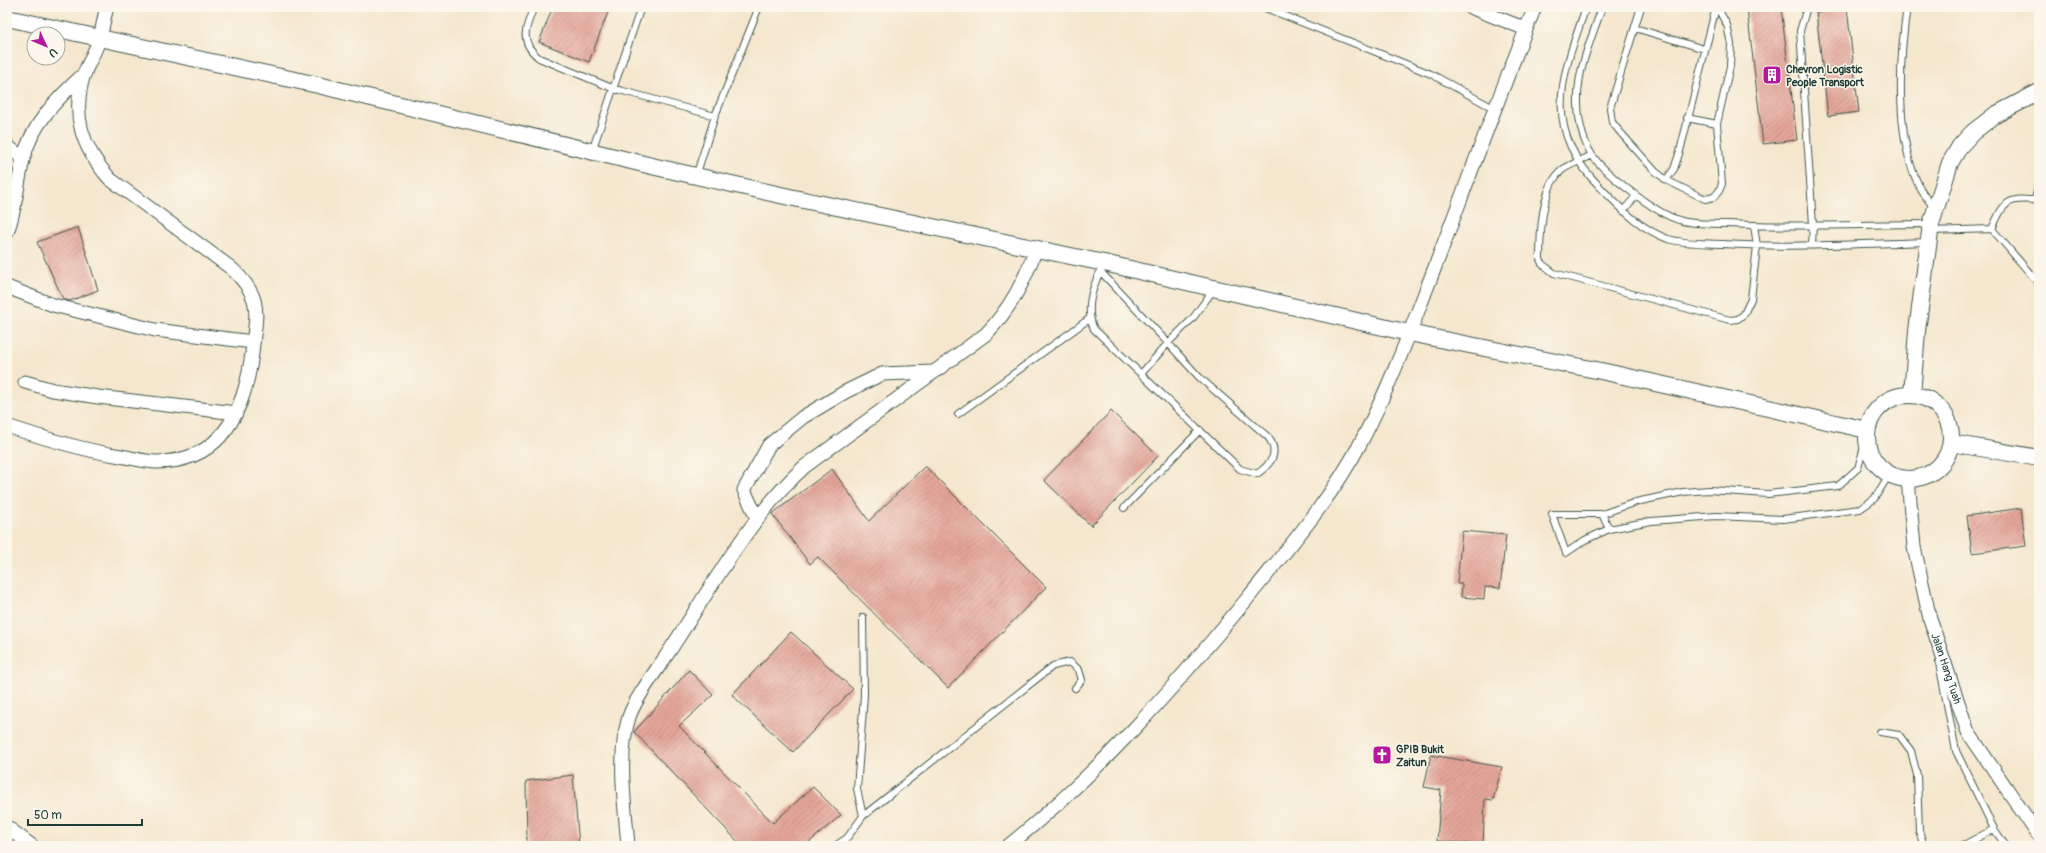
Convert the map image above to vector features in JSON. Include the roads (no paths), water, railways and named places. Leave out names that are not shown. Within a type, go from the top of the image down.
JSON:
[{"type":"street","points":[[7,426],[84,450],[156,462],[178,460],[196,454],[214,444],[229,428],[248,384],[256,322],[256,305],[251,292],[243,279],[231,268],[110,179],[90,152],[82,135],[79,103],[85,73],[100,37],[107,7]]},
{"type":"street","points":[[1470,7],[1526,29]]},
{"type":"street","points":[[1008,846],[1053,810],[1114,751],[1160,703],[1330,495],[1360,443],[1410,332],[1526,29],[1536,7]]},
{"type":"street","points":[[7,18],[318,85],[696,176],[1036,249],[1102,267],[1214,289],[1410,332],[1600,371],[1867,435]]},
{"type":"street","points":[[7,232],[23,158],[34,132],[47,111],[85,73]]},
{"type":"street","points":[[1912,395],[1917,332],[1932,227],[1950,163],[1960,146],[1973,132],[1995,115],[2039,92]]},
{"type":"street","points":[[7,146],[23,158]]},
{"type":"street","points":[[628,846],[624,802],[624,749],[630,716],[638,699],[757,518],[780,489],[804,467],[986,334],[1000,320],[1013,302],[1026,278],[1036,249]]},
{"type":"street","points":[[7,287],[53,306],[155,330],[253,342]]},
{"type":"street","points":[[757,518],[744,490],[769,445],[803,417],[845,392],[882,374],[934,372]]},
{"type":"street","points":[[25,382],[53,390],[98,397],[236,413]]},
{"type":"street","points":[[1912,395],[1934,403],[1948,420],[1951,432],[1947,455],[1940,465],[1931,473],[1920,478],[1908,479],[1889,475],[1877,466],[1870,454],[1867,435],[1871,418],[1878,408],[1888,400],[1900,396],[1912,395]]},
{"type":"street","points":[[1950,443],[2039,457]]},
{"type":"street","name":"Jalan Hang Tuah","points":[[1908,479],[1914,547],[1930,619],[1968,732],[2039,836]]},
{"type":"street","points":[[7,827],[32,846]]},
{"type":"lane","points":[[534,7],[527,23],[525,35],[526,43],[531,52],[546,63],[612,88],[715,116]]},
{"type":"lane","points":[[592,151],[612,88],[641,7]]},
{"type":"lane","points":[[696,176],[715,116],[759,7]]},
{"type":"lane","points":[[1263,7],[1431,74],[1495,109]]},
{"type":"lane","points":[[1586,7],[1574,40],[1561,92],[1561,114],[1569,145],[1578,162],[1624,211],[1651,230],[1669,239],[1757,246],[1812,245],[1932,227]]},
{"type":"lane","points":[[1602,7],[1586,56],[1578,96],[1579,115],[1583,134],[1592,155],[1636,196],[1664,214],[1680,221],[1754,225],[1992,229],[2039,284]]},
{"type":"lane","points":[[1641,7],[1610,108],[1612,122],[1655,171],[1666,180],[1705,199],[1714,197],[1722,184],[1717,124],[1730,66],[1731,44],[1727,25],[1716,7]]},
{"type":"lane","points":[[1666,180],[1674,169],[1680,151],[1704,49],[1716,7]]},
{"type":"lane","points":[[1807,7],[1800,31],[1813,225],[1812,245]]},
{"type":"lane","points":[[1907,7],[1901,79],[1905,131],[1910,158],[1932,227]]},
{"type":"lane","points":[[1635,28],[1704,49]]},
{"type":"lane","points":[[1687,118],[1717,124]]},
{"type":"lane","points":[[1592,155],[1562,170],[1552,184],[1542,220],[1540,259],[1542,264],[1554,273],[1730,320],[1738,319],[1744,314],[1751,299],[1757,246],[1754,225]]},
{"type":"lane","points":[[1992,229],[2005,203],[2018,198],[2037,200],[2039,183]]},
{"type":"lane","points":[[1624,211],[1636,196]]},
{"type":"lane","points":[[1102,267],[1199,377],[1268,437],[1273,444],[1275,452],[1267,467],[1258,474],[1252,474],[1240,469],[1094,329],[1089,319],[1089,307],[1092,293],[1102,267]]},
{"type":"lane","points":[[1141,374],[1168,343],[1193,318],[1214,289]]},
{"type":"lane","points":[[958,414],[1089,319]]},
{"type":"lane","points":[[1124,508],[1200,430]]},
{"type":"lane","points":[[1867,435],[1858,468],[1838,486],[1768,494],[1709,490],[1683,492],[1636,502],[1602,514],[1552,514],[1566,553],[1585,540],[1608,529],[1651,521],[1716,516],[1783,518],[1860,509],[1874,499],[1889,475]]},
{"type":"lane","points":[[1602,514],[1608,529]]},
{"type":"lane","points":[[863,617],[864,695],[857,789],[863,816]]},
{"type":"lane","points":[[1930,619],[1956,751],[1994,829],[2006,846]]},
{"type":"lane","points":[[835,846],[847,838],[863,816],[1052,666],[1070,662],[1079,670],[1082,680],[1074,688]]},
{"type":"lane","points":[[1880,732],[1898,735],[1911,751],[1917,775],[1919,831],[1924,846]]},
{"type":"lane","points":[[1962,846],[1994,829]]},
{"type":"place","name":"Chevron Logistic People Transport","points":[[1772,75]]},
{"type":"place","name":"GPIB Bukit Zaitun","points":[[1382,755]]}]
